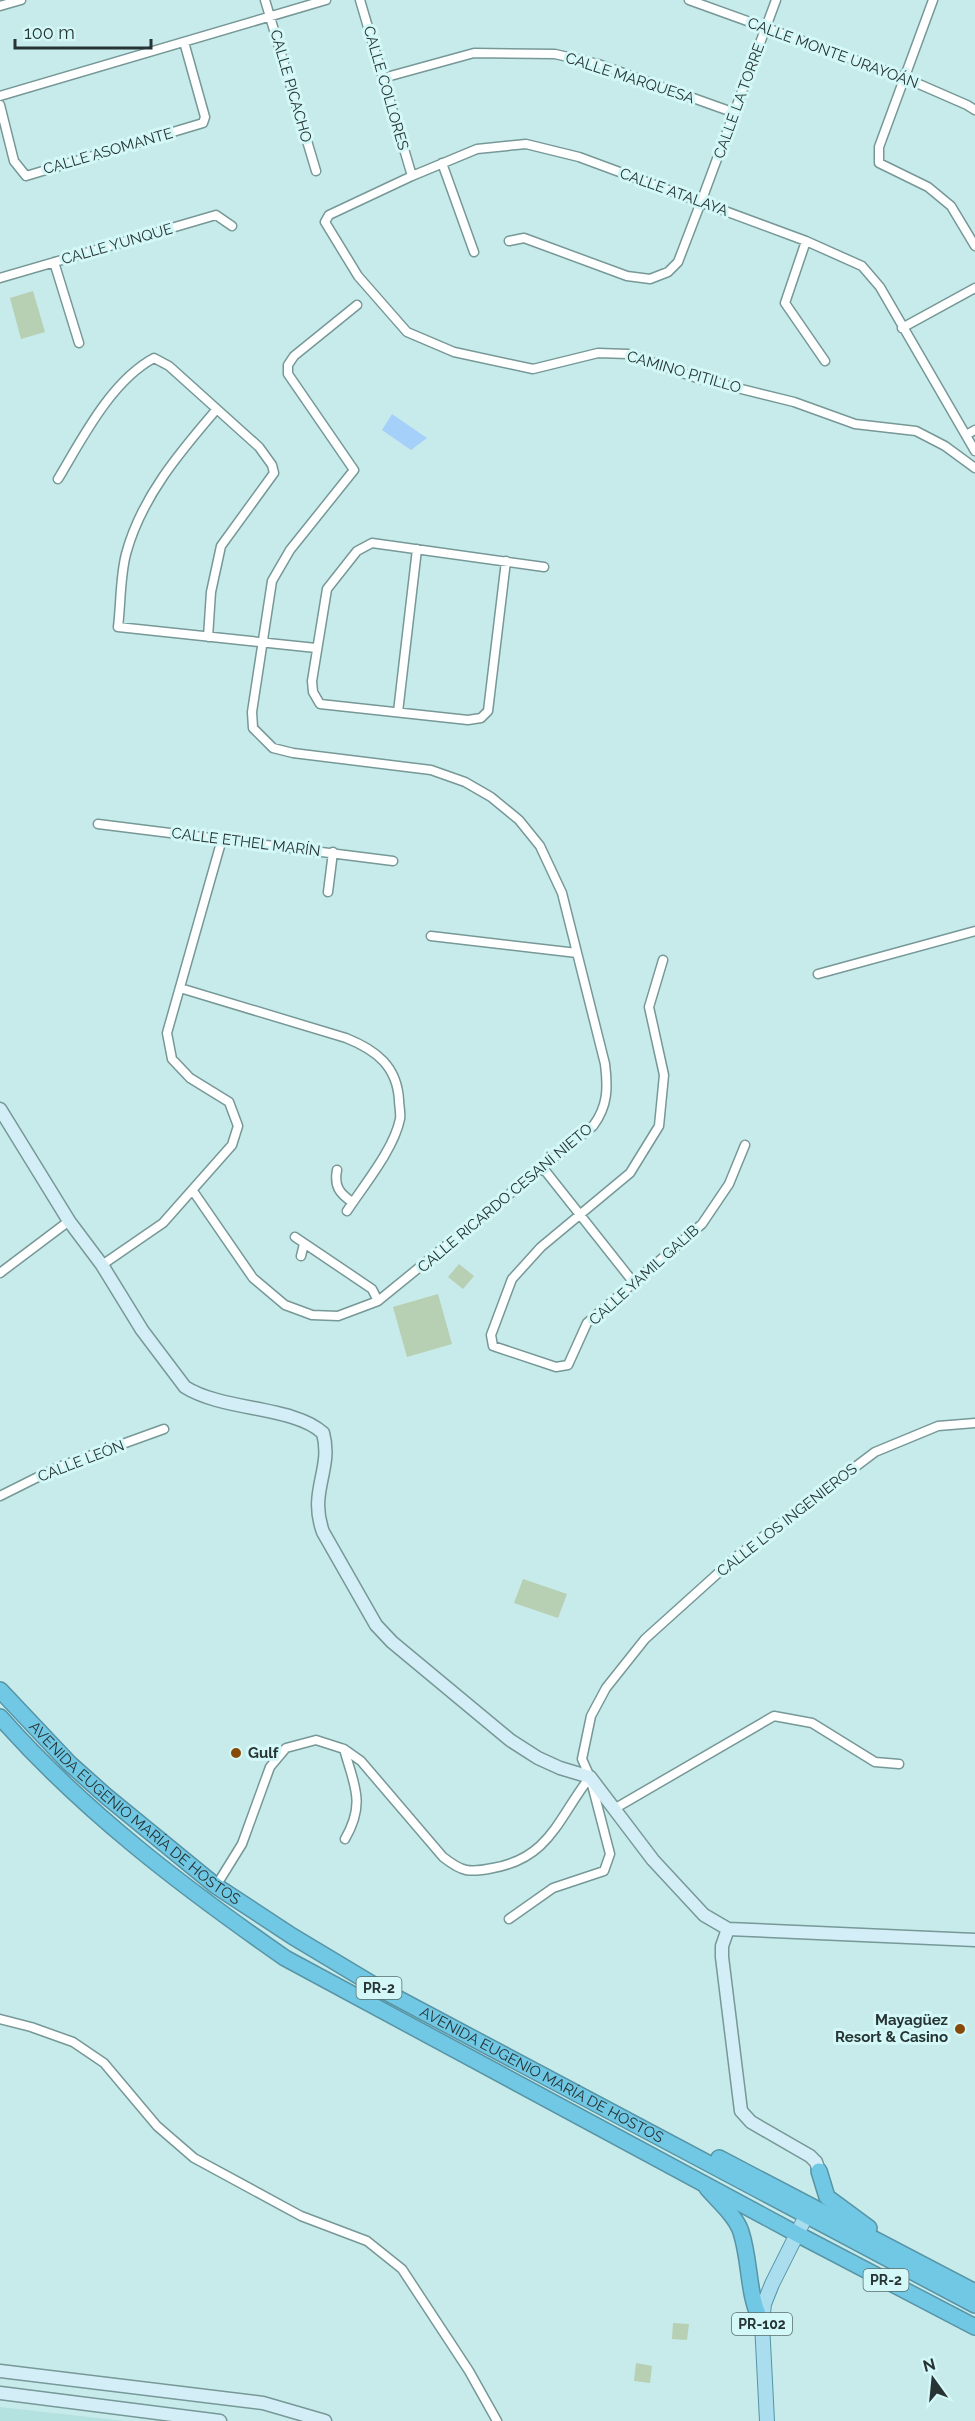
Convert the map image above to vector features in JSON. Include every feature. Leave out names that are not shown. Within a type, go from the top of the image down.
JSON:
[{"type":"highway","name":"AVENIDA EUGENIO MARÍA DE HOSTOS","points":[[0,1690],[84,1776],[216,1886],[292,1936],[382,1990],[975,2305]]},
{"type":"highway","name":"AVENIDA EUGENIO MARÍA DE HOSTOS","points":[[0,1717],[91,1809],[207,1903],[285,1958],[797,2234],[975,2327]]},
{"type":"highway","points":[[639,2126],[655,2126],[779,2188],[975,2292]]},
{"type":"highway","points":[[779,2188],[798,2192],[806,2190],[816,2184],[819,2171]]},
{"type":"highway","points":[[819,2171],[827,2197],[860,2220],[881,2242]]},
{"type":"highway","points":[[701,2181],[741,2231],[754,2309],[762,2324]]},
{"type":"main road","name":"PR-102","points":[[767,2421],[762,2324],[764,2304],[806,2216]]},
{"type":"street","points":[[0,6],[21,0]]},
{"type":"street","name":"CALLE PICACHO","points":[[265,0],[316,171]]},
{"type":"street","points":[[0,96],[326,0]]},
{"type":"street","name":"CALLE COLLORES","points":[[360,0],[411,176]]},
{"type":"street","name":"CALLE MONTE URAYOÁN","points":[[689,0],[905,78],[975,110]]},
{"type":"street","name":"CALLE LA TORRE","points":[[508,241],[524,238],[627,276],[650,279],[668,272],[678,262],[776,0]]},
{"type":"street","points":[[933,0],[879,147],[879,163],[928,187],[951,206],[975,246]]},
{"type":"street","name":"CALLE ASOMANTE","points":[[0,105],[14,161],[26,176],[203,123],[205,117],[184,42]]},
{"type":"street","name":"CALLE MARQUESA","points":[[383,78],[474,53],[555,54],[598,64],[735,112]]},
{"type":"street","name":"CALLE ATALAYA","points":[[411,176],[477,148],[526,144],[579,157],[806,241],[862,266],[880,287],[975,451]]},
{"type":"street","points":[[442,163],[474,252]]},
{"type":"street","name":"CAMINO PITILLO","points":[[411,176],[329,215],[325,222],[358,276],[407,332],[454,352],[533,369],[598,353],[628,354],[697,378],[794,402],[855,424],[916,431],[945,446],[975,468]]},
{"type":"street","name":"CALLE YUNQUE","points":[[0,278],[216,215],[232,226]]},
{"type":"street","points":[[806,241],[785,303],[825,362]]},
{"type":"street","points":[[54,262],[78,344]]},
{"type":"street","points":[[902,328],[975,288]]},
{"type":"street","name":"CALLE RICARDO CESANÍ NIETO","points":[[193,1191],[253,1278],[285,1305],[312,1315],[338,1316],[378,1301],[593,1126],[607,1100],[608,1085],[605,1064],[562,893],[540,846],[519,820],[491,797],[465,782],[431,770],[293,753],[273,748],[253,728],[252,711],[272,581],[278,566],[354,470],[288,374],[288,365],[294,356],[357,305]]},
{"type":"street","points":[[58,479],[94,419],[123,383],[154,358],[169,366],[259,447],[272,465],[274,473],[221,546],[211,592],[208,637]]},
{"type":"street","points":[[216,410],[172,460],[139,517],[126,555],[118,627],[316,648]]},
{"type":"street","points":[[966,435],[975,430]]},
{"type":"street","points":[[506,561],[488,711],[481,718],[468,720],[320,704],[313,692],[316,648],[327,589],[357,551],[372,543],[506,561],[544,567]]},
{"type":"street","points":[[398,712],[417,549]]},
{"type":"street","name":"CALLE ETHEL MARÍN","points":[[98,824],[393,861]]},
{"type":"street","points":[[102,1265],[163,1224],[232,1145],[237,1126],[229,1102],[190,1078],[172,1059],[166,1033],[222,839]]},
{"type":"street","points":[[328,892],[333,852]]},
{"type":"street","points":[[818,974],[975,931]]},
{"type":"street","points":[[430,936],[577,953]]},
{"type":"street","points":[[580,1215],[630,1173],[659,1126],[664,1075],[650,1007],[662,964]]},
{"type":"street","points":[[180,988],[346,1038],[369,1047],[386,1064],[398,1089],[400,1118],[388,1148],[347,1211]]},
{"type":"street","points":[[0,1109],[69,1221],[102,1265],[142,1330],[185,1387],[195,1393],[246,1408],[304,1421],[323,1433],[327,1453],[316,1498],[317,1516],[323,1532],[376,1625],[392,1642],[510,1740],[538,1758],[560,1768],[590,1777],[653,1860],[704,1915],[728,1929],[975,1940]]},
{"type":"street","name":"CALLE YAMIL GALIB","points":[[580,1215],[541,1246],[512,1279],[491,1335],[493,1346],[556,1367],[568,1365],[587,1323],[702,1224],[729,1184],[745,1145]]},
{"type":"street","points":[[543,1168],[634,1283]]},
{"type":"street","points":[[337,1170],[335,1180],[337,1189],[352,1202]]},
{"type":"street","points":[[0,1273],[69,1221]]},
{"type":"street","points":[[295,1237],[372,1289],[378,1301]]},
{"type":"street","points":[[301,1256],[304,1244]]},
{"type":"street","name":"CALLE LOS INGENIEROS","points":[[509,1919],[553,1888],[604,1871],[610,1854],[590,1777],[582,1759],[591,1716],[606,1688],[645,1639],[736,1557],[875,1452],[938,1426],[975,1423]]},
{"type":"street","name":"CALLE LEÓN","points":[[0,1496],[57,1468],[164,1429]]},
{"type":"street","points":[[614,1809],[774,1716],[812,1723],[875,1762],[898,1764]]},
{"type":"street","points":[[216,1886],[242,1844],[270,1767],[286,1748],[316,1740],[344,1749],[361,1761],[443,1857],[456,1867],[472,1872],[505,1866],[531,1856],[553,1833],[574,1797],[590,1777]]},
{"type":"street","points":[[344,1749],[358,1798],[354,1823],[345,1839]]},
{"type":"street","points":[[728,1929],[722,1957],[741,2111],[751,2122],[810,2156],[816,2162],[819,2171]]},
{"type":"street","points":[[0,2019],[32,2026],[73,2042],[104,2063],[157,2126],[194,2158],[301,2216],[367,2241],[402,2269],[469,2371],[497,2421]]},
{"type":"street","points":[[0,2371],[263,2403],[324,2421]]},
{"type":"street","points":[[0,2393],[219,2421]]},
{"type":"shaded area","points":[[392,414],[427,438],[411,450],[382,430]]},
{"type":"shaded area","points":[[0,2407],[125,2421],[0,2421]]},
{"type":"green space","points":[[33,291],[45,332],[21,339],[10,298]]},
{"type":"green space","points":[[459,1264],[474,1276],[463,1289],[448,1277]]},
{"type":"green space","points":[[438,1294],[452,1344],[407,1357],[393,1307]]},
{"type":"green space","points":[[523,1579],[567,1594],[558,1618],[514,1603]]},
{"type":"green space","points":[[673,2323],[689,2324],[687,2340],[672,2339]]},
{"type":"green space","points":[[636,2363],[652,2366],[650,2383],[634,2381]]},
{"type":"place","name":"Gulf","points":[[236,1753]]},
{"type":"place","name":"Mayagüez Resort & Casino","points":[[960,2029]]}]
